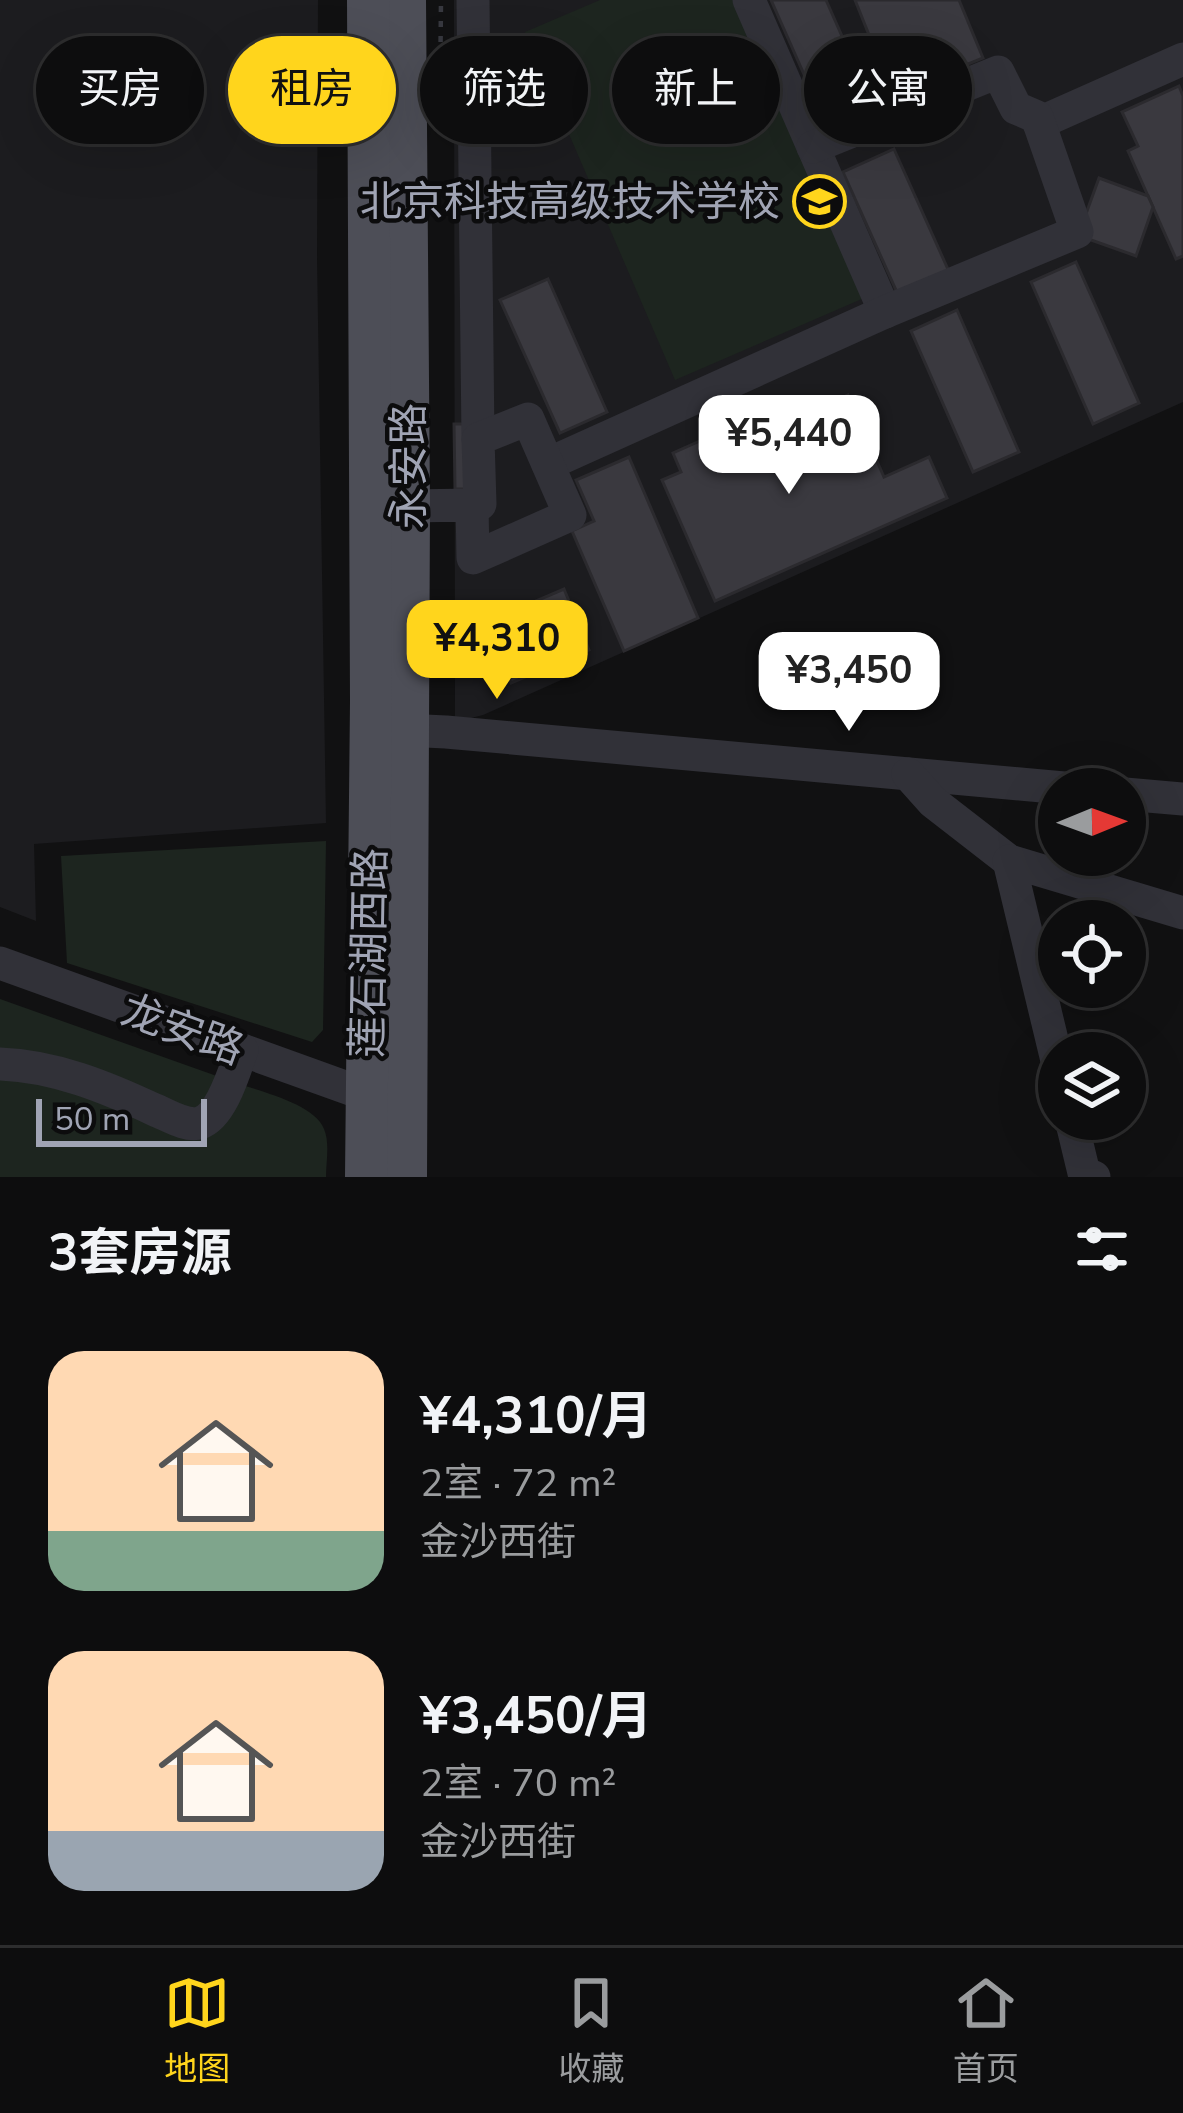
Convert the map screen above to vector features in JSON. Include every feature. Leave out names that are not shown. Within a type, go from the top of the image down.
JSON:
[{"type":"main road","name":"永安路","points":[[368,0],[389,730],[406,931]]},
{"type":"main road","name":"永安路","points":[[389,730],[409,506],[405,0]]},
{"type":"main road","name":"莲石湖西路","points":[[366,1177],[389,730]]},
{"type":"main road","name":"莲石湖西路","points":[[406,931],[406,1177]]},
{"type":"street","points":[[409,506],[480,504],[473,0]]},
{"type":"street","points":[[749,0],[885,312]]},
{"type":"street","points":[[1039,123],[1183,59]]},
{"type":"street","points":[[548,464],[885,312],[1077,232],[1037,117],[1016,108],[998,72],[813,147]]},
{"type":"street","points":[[472,505],[473,559],[570,515],[528,419],[478,439]]},
{"type":"street","points":[[389,730],[1038,786]]},
{"type":"street","points":[[908,774],[933,802],[1009,861],[1183,913]]},
{"type":"street","points":[[1146,796],[1183,799]]},
{"type":"street","points":[[1009,861],[1050,1032]]},
{"type":"street","name":"龙安路","points":[[0,963],[367,1095]]},
{"type":"street","points":[[0,1064],[79,1079],[194,1124],[213,1114],[242,1050]]},
{"type":"street","points":[[1076,1140],[1084,1173],[1094,1177]]},
{"type":"shaded area","points":[[0,0],[318,0],[318,36],[228,36],[228,144],[317,144],[326,823],[34,844],[36,921],[0,907]]},
{"type":"shaded area","name":"北京科技高级技术学校","points":[[454,0],[1183,0],[1183,402],[483,715],[455,722],[454,144],[588,144],[588,36],[454,36]]},
{"type":"shaded area","points":[[600,0],[736,0],[751,36],[612,36],[612,144],[780,144],[780,102],[864,298],[675,380],[573,144],[588,144],[588,36],[527,36],[525,32]]},
{"type":"shaded area","points":[[326,841],[323,1030],[312,1042],[67,963],[61,856]]},
{"type":"shaded area","points":[[0,999],[228,1080],[209,1113],[0,1060]]},
{"type":"shaded area","points":[[0,1068],[181,1125],[233,1082],[270,1094],[318,1120],[327,1140],[326,1177],[0,1177]]},
{"type":"building","points":[[771,0],[826,0],[842,36],[804,36],[804,74]]},
{"type":"building","points":[[855,0],[959,0],[983,58],[972,63],[972,36],[869,36]]},
{"type":"building","points":[[1179,86],[1183,96],[1183,256],[1176,259],[1128,151],[1138,146],[1122,112]]},
{"type":"building","points":[[894,149],[951,276],[900,299],[843,172]]},
{"type":"building","points":[[1099,178],[1148,196],[1153,207],[1136,256],[1091,240],[1083,222]]},
{"type":"building","points":[[1076,262],[1139,403],[1093,424],[1031,282]]},
{"type":"building","points":[[548,279],[607,412],[560,433],[500,300]]},
{"type":"building","points":[[957,310],[1019,452],[973,472],[911,331]]},
{"type":"building","points":[[848,395],[884,477],[929,457],[947,498],[715,601],[662,480],[681,472],[673,453],[729,428],[739,450],[823,413],[821,407]]},
{"type":"building","points":[[454,424],[470,424],[471,489],[455,489]]},
{"type":"building","points":[[629,457],[698,618],[624,651],[572,531],[594,521],[576,480]]},
{"type":"building","points":[[564,589],[589,650],[511,683],[506,671],[491,677],[474,635],[485,630],[479,617],[500,608],[503,615]]},
{"type":"place","name":"北京科技高级技术学校","points":[[819,201]]}]
